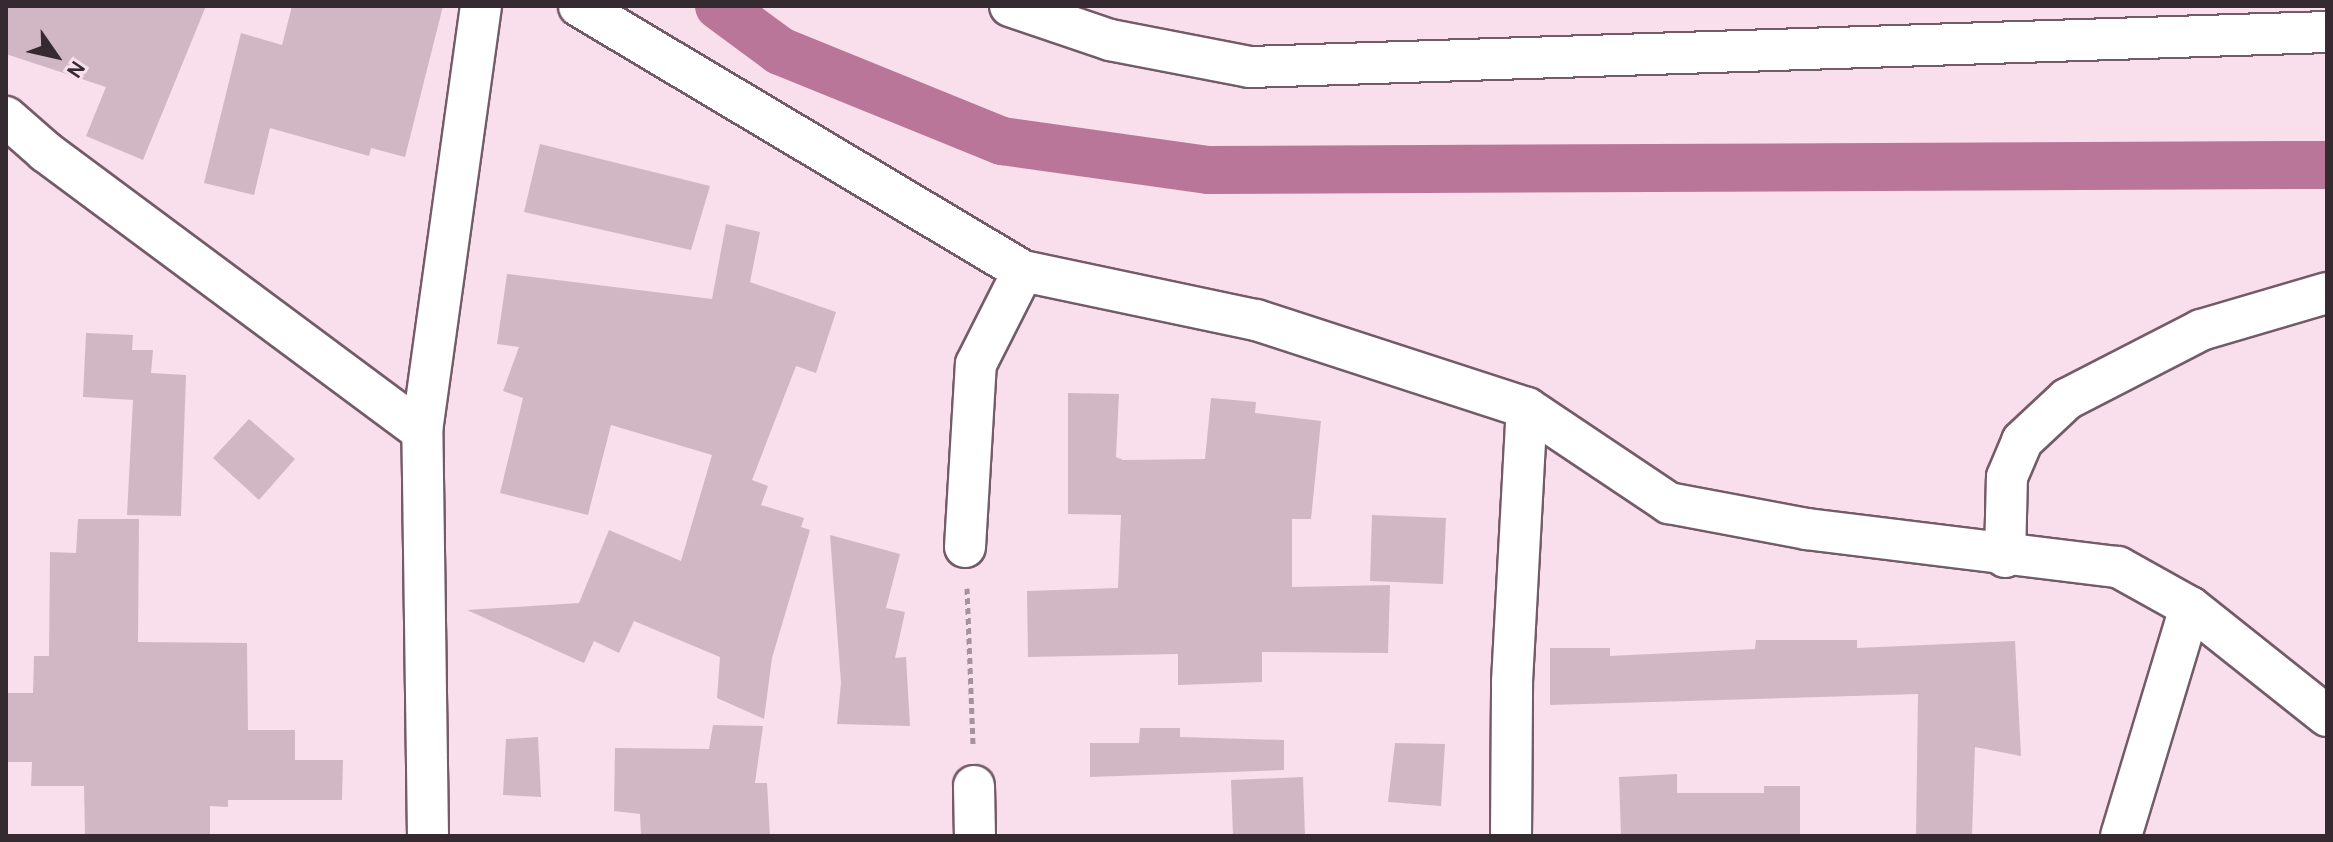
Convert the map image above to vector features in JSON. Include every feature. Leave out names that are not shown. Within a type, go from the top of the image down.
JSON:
[{"type":"street","points":[[428,836],[422,431],[481,6]]},
{"type":"street","points":[[579,6],[1023,271],[1256,320],[1527,408],[1669,503],[2005,557],[2118,567],[2190,607],[2327,716]]},
{"type":"street","points":[[1010,6],[1110,40],[1250,67],[2327,32]]},
{"type":"street","points":[[6,117],[46,152],[422,431]]},
{"type":"street","points":[[965,547],[976,364],[1023,271]]},
{"type":"street","points":[[2005,557],[2007,477],[2022,441],[2067,399],[2201,330],[2327,293]]},
{"type":"street","points":[[1511,836],[1512,682],[1527,408]]},
{"type":"street","points":[[2121,836],[2190,607]]},
{"type":"street","points":[[974,786],[975,836]]},
{"type":"path","points":[[965,547],[974,786]]},
{"type":"building","points":[[6,6],[206,6],[143,160],[86,136],[106,87],[6,54]]},
{"type":"building","points":[[292,6],[443,6],[405,157],[371,148],[369,156],[270,128],[254,195],[204,183],[241,33],[282,45]]},
{"type":"building","points":[[540,144],[710,186],[691,250],[524,212]]},
{"type":"building","points":[[726,224],[760,232],[750,282],[836,312],[816,373],[796,366],[752,480],[768,486],[761,505],[804,518],[801,527],[810,530],[772,658],[764,719],[717,698],[720,657],[634,621],[619,653],[594,641],[584,663],[467,610],[579,603],[609,530],[681,561],[712,455],[611,425],[588,515],[500,493],[523,398],[503,391],[519,347],[497,344],[507,274],[712,299]]},
{"type":"building","points":[[86,333],[133,335],[132,350],[153,350],[151,373],[186,375],[181,516],[127,515],[133,400],[83,397]]},
{"type":"building","points":[[1068,393],[1119,394],[1116,457],[1123,460],[1205,459],[1211,398],[1256,402],[1255,413],[1321,421],[1311,519],[1292,519],[1292,587],[1390,585],[1388,653],[1262,652],[1262,682],[1178,685],[1178,654],[1028,657],[1027,591],[1118,588],[1121,515],[1068,514]]},
{"type":"building","points":[[249,419],[295,459],[259,500],[213,458]]},
{"type":"building","points":[[1372,515],[1446,518],[1443,584],[1370,581]]},
{"type":"building","points":[[78,519],[139,519],[138,642],[247,643],[248,730],[295,730],[295,760],[343,760],[342,800],[228,800],[228,807],[210,806],[210,836],[85,836],[84,786],[31,786],[32,762],[6,762],[6,693],[33,693],[34,656],[49,656],[50,552],[76,553]]},
{"type":"building","points":[[830,535],[900,554],[886,608],[905,612],[895,658],[906,657],[910,726],[837,724],[841,683]]},
{"type":"building","points":[[1756,640],[1857,640],[1857,648],[2015,641],[2021,756],[1975,747],[1972,836],[1916,836],[1918,694],[1550,705],[1550,648],[1610,648],[1610,656],[1755,649]]},
{"type":"building","points":[[713,725],[763,726],[755,783],[767,783],[770,836],[641,836],[640,814],[614,811],[615,748],[709,749]]},
{"type":"building","points":[[1140,728],[1180,728],[1180,737],[1284,740],[1284,770],[1090,777],[1090,743],[1139,743]]},
{"type":"building","points":[[538,737],[541,797],[503,795],[506,739]]},
{"type":"building","points":[[1395,743],[1445,744],[1441,806],[1388,802]]},
{"type":"building","points":[[1677,774],[1677,793],[1764,793],[1764,786],[1800,786],[1800,836],[1621,836],[1619,777]]},
{"type":"building","points":[[1303,777],[1305,836],[1233,836],[1231,780]]},
{"type":"waterway","points":[[719,6],[780,51],[1002,141],[1208,170],[2327,165]]}]
